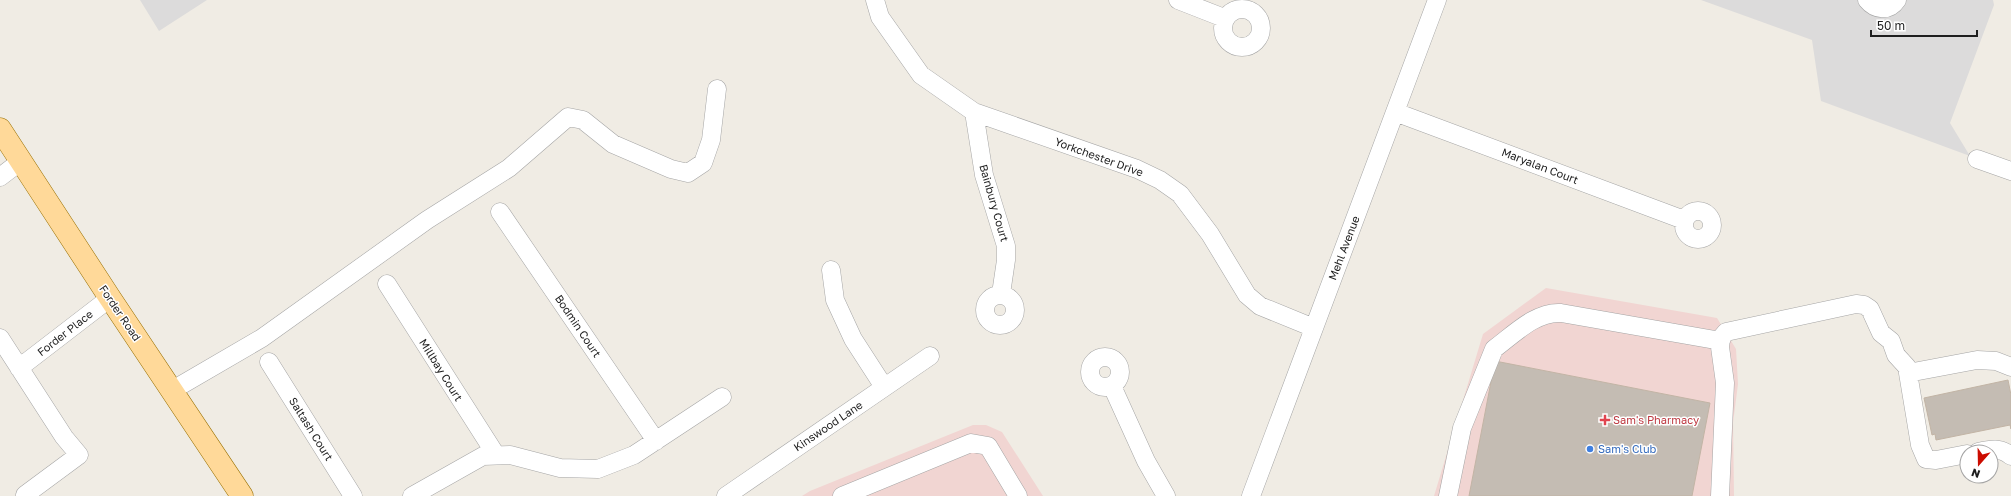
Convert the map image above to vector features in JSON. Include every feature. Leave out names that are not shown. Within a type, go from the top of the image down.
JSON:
[{"type":"main road","name":"Forder Road","points":[[0,129],[171,391],[242,496]]},
{"type":"street","name":"Yorkchester Drive","points":[[875,0],[880,17],[921,75],[974,112],[1137,169],[1160,180],[1180,194],[1210,234],[1247,295],[1260,306],[1314,328]]},
{"type":"street","points":[[1178,0],[1224,18]]},
{"type":"street","name":"Mehl Avenue","points":[[1252,496],[1436,0]]},
{"type":"street","points":[[1867,0],[1877,8],[1883,9],[1890,7],[1897,0]]},
{"type":"street","points":[[171,391],[262,338],[427,220],[508,168],[568,117],[584,120],[614,144],[671,169],[688,173],[703,163],[711,140],[718,89]]},
{"type":"street","name":"Bainbury Court","points":[[974,112],[984,175],[1006,246],[1006,260],[1001,294]]},
{"type":"street","name":"Maryalan Court","points":[[1395,112],[1684,220]]},
{"type":"street","points":[[1978,158],[2011,171]]},
{"type":"street","points":[[0,177],[21,162]]},
{"type":"street","name":"Bodmin Court","points":[[500,212],[656,441]]},
{"type":"street","points":[[831,270],[835,300],[853,340],[884,387]]},
{"type":"street","name":"Millbay Court","points":[[387,284],[496,455]]},
{"type":"street","name":"Forder Place","points":[[20,368],[110,298]]},
{"type":"street","points":[[1720,496],[1725,383],[1721,341],[1726,332],[1856,304],[1864,305],[1870,309],[1881,333],[1891,341],[1896,355],[1907,367],[1920,445],[1926,459],[1936,460],[1959,456]]},
{"type":"street","points":[[1448,496],[1462,428],[1484,376],[1490,356],[1494,349],[1537,317],[1552,312],[1561,313],[1721,341]]},
{"type":"street","points":[[0,338],[64,437],[79,455],[25,495]]},
{"type":"street","name":"Kinswood Lane","points":[[726,496],[930,356]]},
{"type":"street","points":[[1908,373],[1977,360],[1996,361],[2011,367]]},
{"type":"street","name":"Saltash Court","points":[[269,362],[353,496]]},
{"type":"street","points":[[1112,386],[1146,461],[1166,496]]},
{"type":"street","points":[[412,496],[483,456],[510,455],[560,468],[598,469],[634,455],[722,397]]},
{"type":"street","points":[[842,496],[970,443],[988,446],[1018,496]]},
{"type":"street","points":[[1999,449],[2005,451],[2011,456]]},
{"type":"shaded area","points":[[140,0],[207,0],[159,31]]},
{"type":"shaded area","points":[[1701,0],[1993,0],[1994,5],[1950,123],[1970,156],[1821,101],[1812,40]]},
{"type":"shaded area","points":[[1546,288],[1717,318],[1736,349],[1738,384],[1733,423],[1734,496],[1434,496],[1483,334]]},
{"type":"shaded area","points":[[973,425],[986,425],[1002,432],[1043,496],[802,496],[810,491]]},
{"type":"building","name":"Sam's Club","points":[[1495,361],[1710,403],[1692,496],[1469,496]]},
{"type":"building","points":[[2008,380],[2011,395],[2011,429],[2010,425],[1936,440],[1935,434],[1932,435],[1924,398]]},
{"type":"place","name":"Sam's Pharmacy","points":[[1605,420]]},
{"type":"place","name":"Sam's Club","points":[[1590,449]]}]
